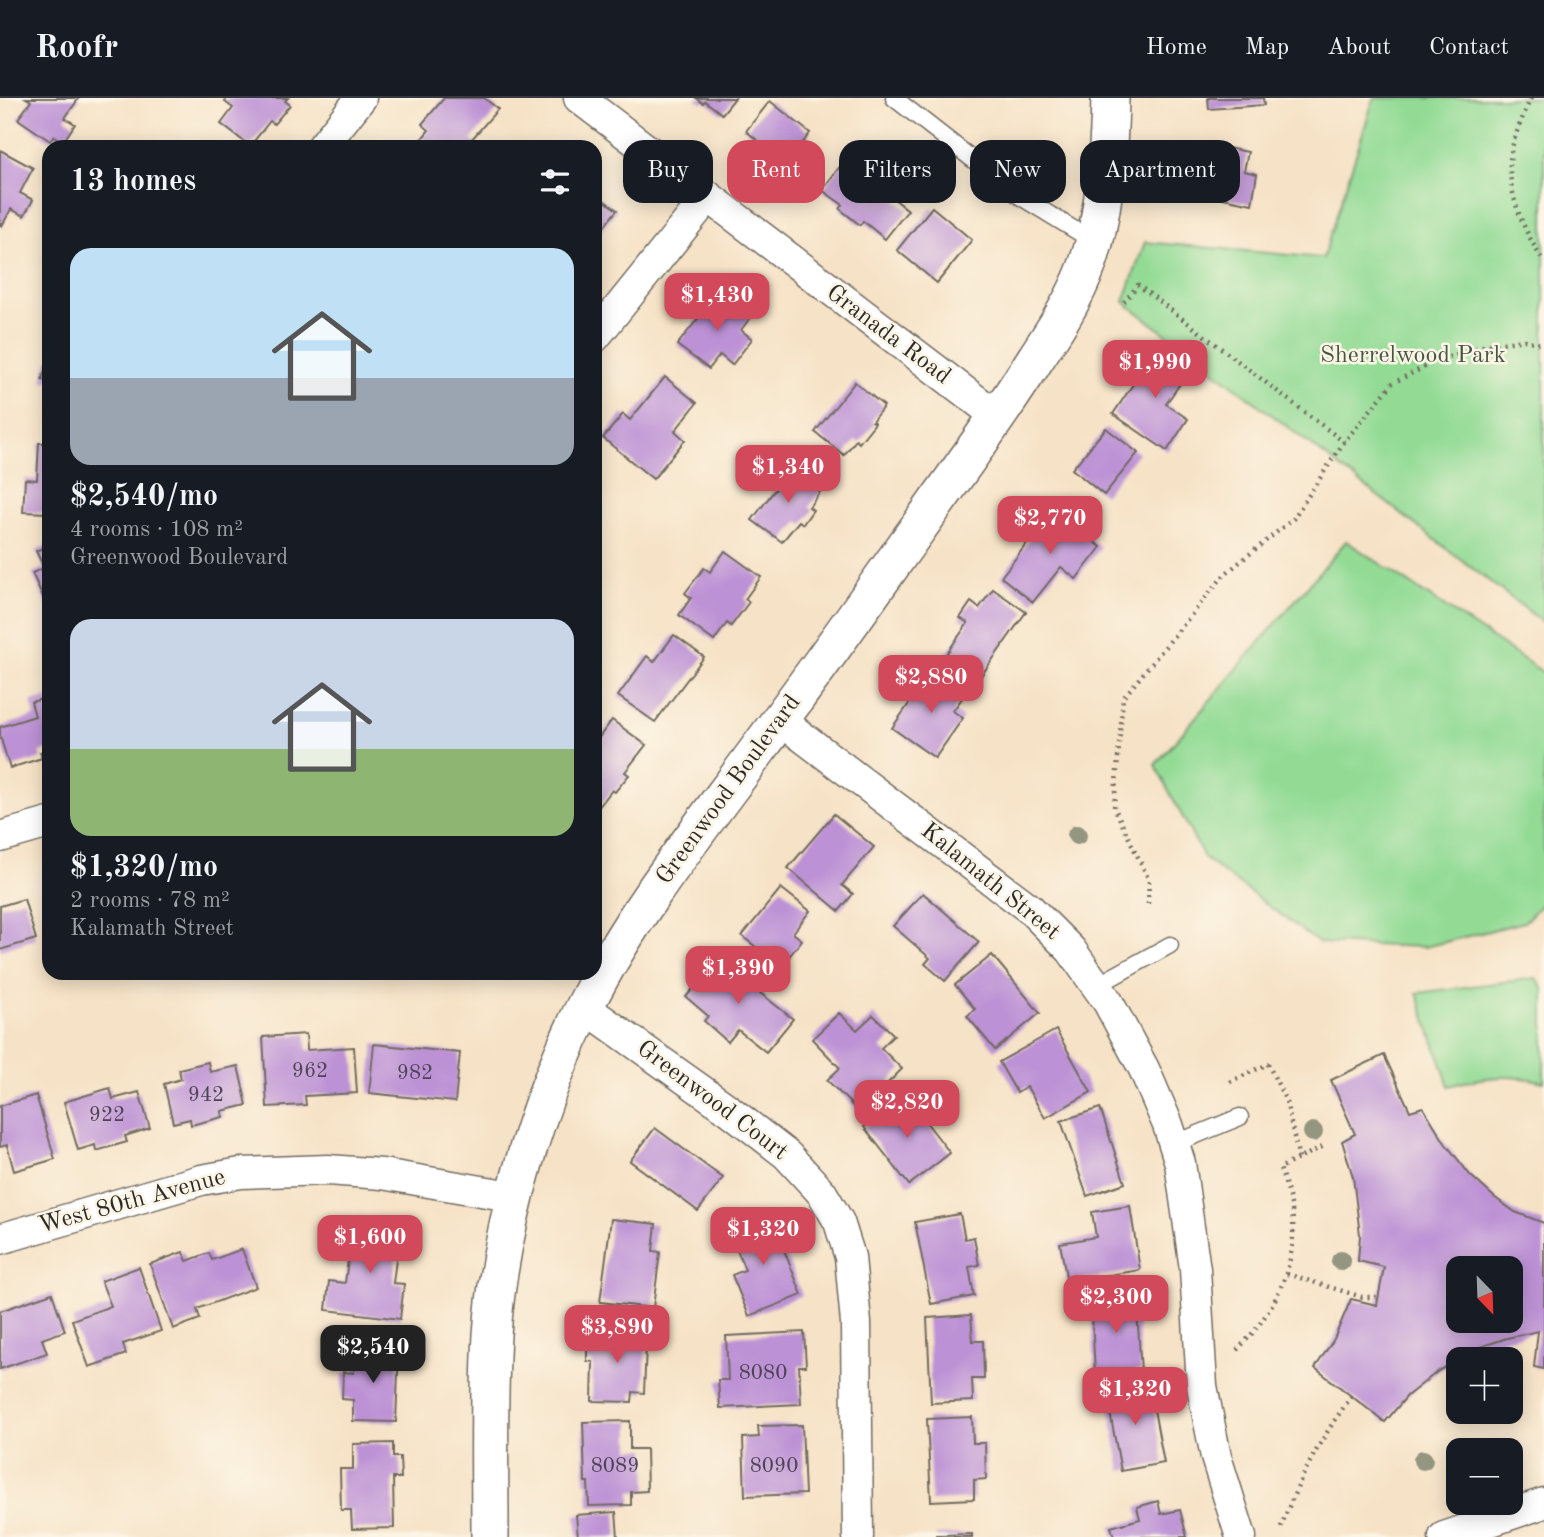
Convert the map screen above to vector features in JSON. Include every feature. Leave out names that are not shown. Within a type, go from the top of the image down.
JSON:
[{"type":"street","points":[[328,140],[361,98]]},
{"type":"street","name":"Granada Road","points":[[579,98],[633,140]]},
{"type":"street","name":"Greenwood Boulevard","points":[[602,976],[637,915],[998,418],[1063,315],[1087,264],[1093,241],[1104,189],[1110,138],[1110,98]]},
{"type":"street","points":[[602,328],[703,203]]},
{"type":"street","name":"Granada Road","points":[[713,203],[998,418]]},
{"type":"street","name":"Kalamath Street","points":[[780,720],[1030,909],[1071,950],[1108,1002],[1144,1069],[1168,1125],[1180,1163],[1195,1269],[1202,1386],[1216,1457],[1241,1537]]},
{"type":"street","points":[[0,838],[42,825]]},
{"type":"street","name":"Greenwood Boulevard","points":[[490,1537],[492,1332],[500,1270],[516,1197],[536,1126],[584,1007],[600,980]]},
{"type":"street","name":"Greenwood Court","points":[[584,1007],[729,1110],[787,1155],[822,1193],[839,1222],[850,1256],[856,1323],[858,1537]]},
{"type":"street","name":"West 80th Avenue","points":[[0,1239],[201,1180],[241,1173],[328,1170],[382,1174],[516,1197]]},
{"type":"street","points":[[1444,1537],[1544,1503]]},
{"type":"lane","points":[[894,98],[1021,197],[1093,241]]},
{"type":"lane","points":[[1096,986],[1170,944]]},
{"type":"lane","points":[[1174,1144],[1240,1116]]},
{"type":"path","points":[[1531,98],[1516,135],[1510,160],[1519,213],[1530,240],[1544,262]]},
{"type":"path","points":[[1124,302],[1138,285],[1344,442]]},
{"type":"path","points":[[1148,904],[1149,880],[1114,807],[1124,698],[1225,574],[1293,519],[1344,442],[1393,383],[1434,362],[1486,345],[1525,340],[1544,345]]},
{"type":"path","points":[[1230,1082],[1268,1064],[1286,1101],[1299,1159]]},
{"type":"path","points":[[1237,1350],[1263,1319],[1292,1259],[1292,1207],[1280,1168],[1326,1145]]},
{"type":"path","points":[[1287,1274],[1362,1297],[1378,1297]]},
{"type":"path","points":[[1281,1527],[1307,1465],[1331,1424],[1352,1396]]},
{"type":"green space","name":"Sherrelwood Park","points":[[1374,98],[1544,98],[1544,623],[1124,302],[1145,242],[1323,258]]},
{"type":"green space","points":[[1346,541],[1544,673],[1544,902],[1524,922],[1425,947],[1319,943],[1205,859],[1155,765]]},
{"type":"green space","points":[[1536,978],[1544,990],[1544,1082],[1496,1077],[1449,1086],[1417,993]]},
{"type":"building","points":[[26,98],[79,98],[65,118],[75,124],[64,140],[54,136],[49,140],[18,119],[31,101]]},
{"type":"building","points":[[227,98],[288,98],[285,101],[290,105],[274,124],[270,121],[255,140],[242,140],[221,124],[233,108],[225,102]]},
{"type":"building","points":[[444,98],[484,98],[498,109],[471,140],[421,140],[429,130],[422,124]]},
{"type":"building","points":[[696,98],[735,98],[722,114],[705,101],[703,103]]},
{"type":"building","points":[[1208,98],[1263,98],[1264,105],[1209,109]]},
{"type":"building","points":[[770,101],[810,133],[805,140],[757,140],[746,131]]},
{"type":"building","points":[[0,150],[33,168],[20,193],[33,200],[24,216],[11,209],[2,226],[0,225]]},
{"type":"building","points":[[1240,150],[1248,152],[1244,171],[1257,174],[1252,204],[1240,202]]},
{"type":"building","points":[[839,168],[839,202],[825,192],[825,186]]},
{"type":"building","points":[[602,199],[617,210],[602,229]]},
{"type":"building","points":[[840,203],[899,203],[908,210],[885,239],[863,221],[860,225],[840,209],[843,205]]},
{"type":"building","points":[[932,207],[972,240],[937,283],[897,250]]},
{"type":"building","points":[[719,292],[751,317],[741,330],[752,339],[732,365],[720,355],[709,369],[677,345]]},
{"type":"building","points":[[1159,346],[1191,368],[1166,404],[1188,419],[1167,451],[1113,414]]},
{"type":"building","points":[[665,377],[697,403],[675,431],[685,440],[653,479],[603,438],[623,414],[630,420]]},
{"type":"building","points":[[855,382],[884,406],[859,443],[856,440],[844,455],[815,432]]},
{"type":"building","points":[[1106,428],[1138,453],[1104,495],[1072,469]]},
{"type":"building","points":[[39,443],[42,443],[42,513],[23,512],[25,479],[37,480]]},
{"type":"building","points":[[792,467],[822,489],[809,507],[813,510],[803,524],[799,521],[782,542],[752,520]]},
{"type":"building","points":[[1053,510],[1101,547],[1076,579],[1061,567],[1033,602],[1001,577]]},
{"type":"building","points":[[42,548],[42,564],[36,551]]},
{"type":"building","points":[[725,551],[761,577],[745,599],[749,602],[731,626],[727,623],[714,641],[679,615],[691,598],[685,593],[704,568],[710,572]]},
{"type":"building","points":[[42,569],[42,595],[32,573]]},
{"type":"building","points":[[993,589],[1026,612],[976,683],[942,660],[968,623],[960,618],[971,602],[979,608]]},
{"type":"building","points":[[674,635],[704,657],[655,722],[618,696],[647,656],[654,662]]},
{"type":"building","points":[[932,671],[965,694],[953,711],[963,718],[935,758],[892,728]]},
{"type":"building","points":[[42,699],[42,758],[10,768],[0,736],[0,727],[35,716],[31,702]]},
{"type":"building","points":[[612,720],[646,745],[625,772],[629,775],[602,803],[602,733]]},
{"type":"building","points":[[834,814],[874,847],[842,885],[853,894],[839,911],[788,868]]},
{"type":"building","points":[[781,888],[810,911],[793,933],[802,940],[781,967],[742,936]]},
{"type":"building","points":[[923,893],[979,942],[945,981],[925,964],[930,958],[893,926]]},
{"type":"building","points":[[24,899],[36,939],[0,950],[0,906]]},
{"type":"building","points":[[721,955],[762,988],[759,992],[793,1019],[766,1052],[738,1030],[728,1042],[704,1021],[708,1016],[686,997]]},
{"type":"building","points":[[992,955],[1040,1013],[995,1050],[967,1016],[975,1009],[955,985]]},
{"type":"building","points":[[839,1013],[857,1030],[873,1015],[894,1035],[881,1048],[902,1069],[859,1112],[827,1080],[840,1068],[812,1039]]},
{"type":"building","points":[[1056,1030],[1091,1092],[1045,1118],[1027,1087],[1017,1093],[999,1062]]},
{"type":"building","points":[[306,1034],[307,1050],[354,1047],[357,1093],[305,1096],[306,1105],[267,1107],[263,1037]]},
{"type":"building","points":[[374,1044],[460,1053],[455,1102],[369,1093]]},
{"type":"building","points":[[1384,1055],[1410,1111],[1423,1107],[1445,1143],[1470,1175],[1515,1212],[1544,1223],[1544,1369],[1534,1367],[1538,1331],[1480,1347],[1446,1347],[1446,1367],[1407,1396],[1385,1422],[1315,1368],[1334,1339],[1351,1299],[1377,1305],[1384,1267],[1358,1261],[1360,1235],[1353,1177],[1342,1141],[1355,1134],[1331,1080]]},
{"type":"building","points":[[208,1062],[210,1072],[238,1066],[247,1105],[222,1111],[223,1117],[191,1125],[190,1119],[173,1123],[164,1084],[181,1079],[179,1069]]},
{"type":"building","points":[[110,1088],[113,1099],[139,1092],[150,1128],[125,1136],[127,1142],[96,1151],[95,1145],[78,1150],[64,1102]]},
{"type":"building","points":[[36,1095],[55,1159],[14,1171],[7,1145],[0,1147],[0,1106]]},
{"type":"building","points":[[905,1095],[950,1153],[909,1185],[864,1127]]},
{"type":"building","points":[[1100,1108],[1125,1183],[1087,1196],[1061,1121]]},
{"type":"building","points":[[655,1128],[723,1178],[698,1211],[630,1161]]},
{"type":"building","points":[[1130,1206],[1140,1270],[1067,1282],[1060,1243],[1096,1237],[1092,1212]]},
{"type":"building","points":[[960,1214],[965,1239],[974,1237],[979,1265],[969,1267],[974,1296],[931,1304],[915,1222]]},
{"type":"building","points":[[770,1215],[802,1295],[749,1316],[732,1275],[745,1270],[730,1232]]},
{"type":"building","points":[[611,1219],[656,1224],[653,1251],[660,1252],[653,1308],[600,1302]]},
{"type":"building","points":[[353,1222],[400,1228],[393,1283],[404,1284],[400,1319],[326,1310],[329,1281],[345,1283]]},
{"type":"building","points":[[242,1249],[256,1287],[197,1309],[200,1319],[173,1329],[150,1264],[183,1252],[187,1261],[209,1253],[212,1260]]},
{"type":"building","points":[[139,1267],[161,1331],[123,1344],[126,1354],[89,1367],[72,1320],[111,1306],[101,1281]]},
{"type":"building","points":[[52,1293],[65,1331],[42,1339],[47,1353],[0,1369],[0,1311]]},
{"type":"building","points":[[1136,1296],[1141,1371],[1095,1374],[1091,1298]]},
{"type":"building","points":[[971,1315],[973,1341],[983,1341],[984,1379],[972,1379],[973,1401],[931,1403],[927,1318]]},
{"type":"building","points":[[594,1328],[635,1329],[634,1344],[646,1345],[644,1393],[633,1392],[632,1402],[592,1401],[593,1362],[587,1361],[587,1343],[594,1343]]},
{"type":"building","points":[[804,1332],[806,1366],[799,1366],[801,1404],[720,1408],[718,1380],[728,1380],[726,1336]]},
{"type":"building","points":[[355,1347],[399,1348],[396,1422],[353,1421],[353,1400],[342,1399],[343,1372],[354,1373]]},
{"type":"building","points":[[1149,1383],[1164,1463],[1121,1471],[1106,1391]]},
{"type":"building","points":[[972,1417],[973,1443],[985,1443],[986,1479],[974,1480],[974,1499],[931,1501],[927,1419]]},
{"type":"building","points":[[630,1421],[630,1449],[646,1449],[647,1491],[631,1492],[631,1505],[589,1506],[588,1482],[585,1482],[583,1422]]},
{"type":"building","points":[[802,1425],[805,1494],[745,1496],[743,1438],[759,1437],[758,1426]]},
{"type":"building","points":[[393,1443],[393,1457],[400,1457],[401,1478],[393,1478],[394,1528],[352,1529],[351,1510],[341,1510],[340,1469],[353,1469],[353,1444]]},
{"type":"building","points":[[1158,1501],[1161,1514],[1180,1510],[1187,1537],[1114,1537],[1111,1527],[1140,1519],[1137,1507]]},
{"type":"building","points":[[616,1512],[618,1537],[578,1537],[576,1515]]},
{"type":"building","points":[[972,1534],[972,1537],[936,1537],[936,1535]]}]
